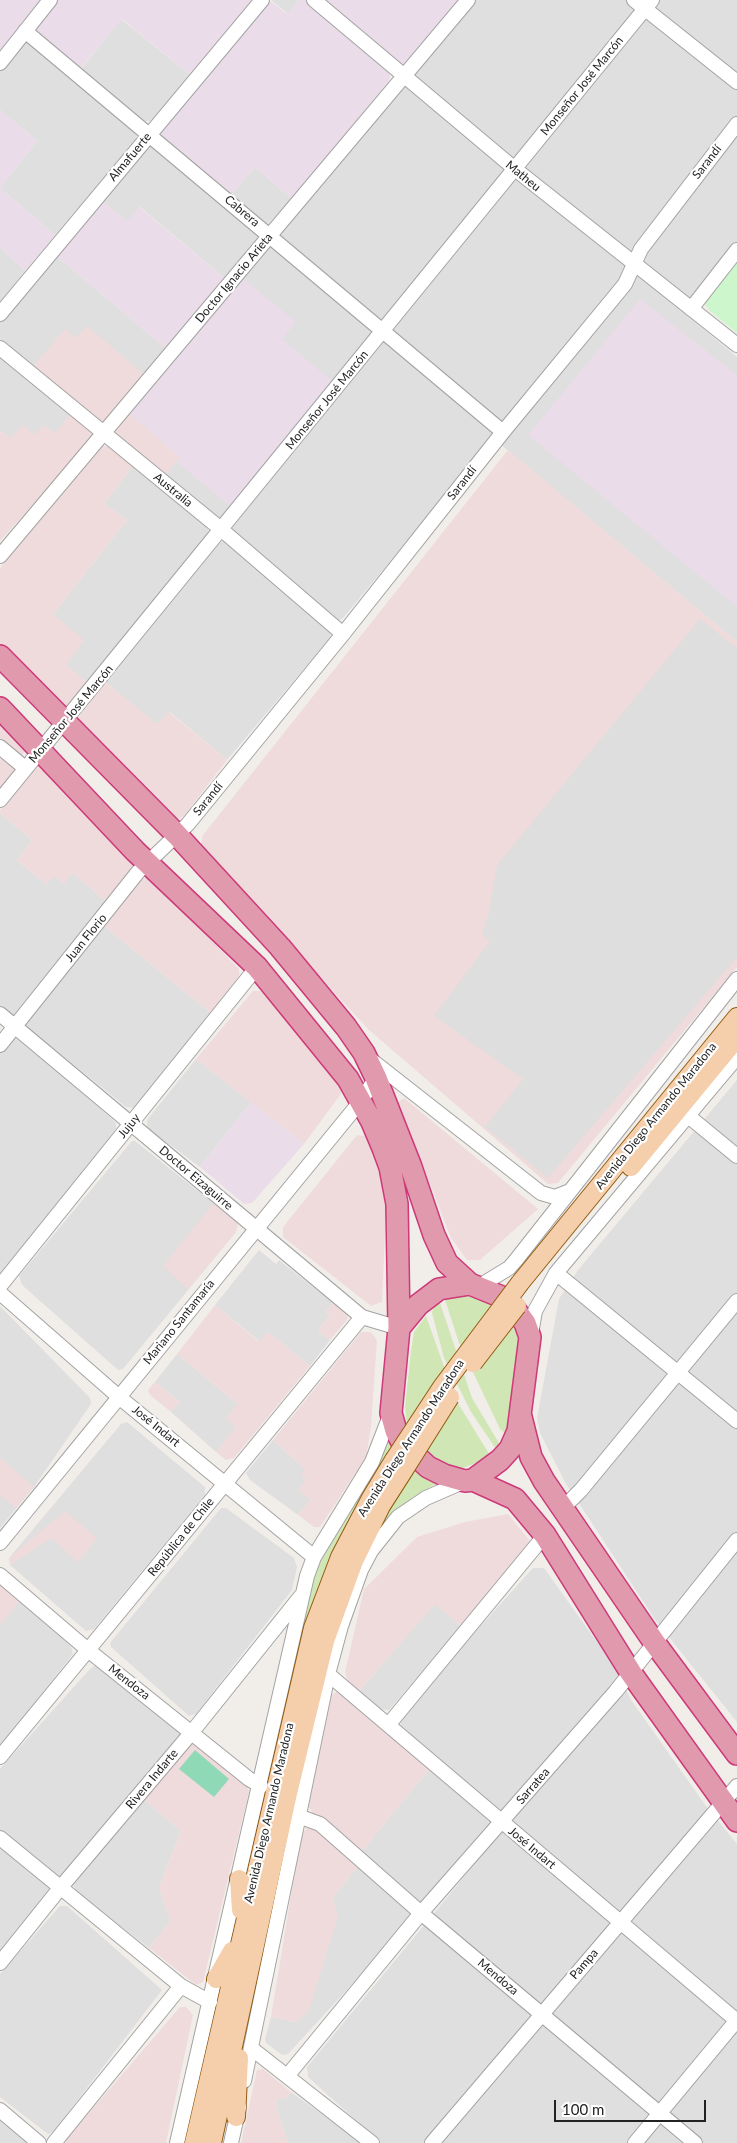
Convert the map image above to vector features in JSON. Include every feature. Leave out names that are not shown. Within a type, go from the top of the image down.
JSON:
[{"type":"highway","points":[[0,656],[177,836],[280,947],[346,1028],[364,1054],[376,1078],[411,1167],[434,1235],[450,1268],[474,1286],[502,1297],[520,1315],[530,1337],[518,1431],[510,1448],[500,1460],[469,1480]]},
{"type":"highway","points":[[0,708],[41,749],[147,863],[257,966],[336,1063],[372,1122],[394,1182],[399,1230],[399,1328],[391,1413],[396,1431],[416,1458],[444,1475],[469,1480],[515,1499],[545,1535],[631,1673],[737,1821]]},
{"type":"highway","points":[[399,1328],[418,1305],[439,1289],[474,1286]]},
{"type":"highway","points":[[521,1416],[532,1457],[544,1481],[654,1642],[737,1754]]},
{"type":"main road","name":"Avenida Diego Armando Maradona","points":[[194,2143],[313,1628],[340,1556],[371,1498],[399,1465],[472,1365],[524,1288],[737,1016]]},
{"type":"main road","name":"Avenida Diego Armando Maradona","points":[[524,1288],[737,1038]]},
{"type":"main road","name":"Avenida Diego Armando Maradona","points":[[212,2143],[288,1793],[325,1641],[354,1561],[399,1465]]},
{"type":"main road","points":[[216,1979],[243,1929],[239,1879]]},
{"type":"main road","points":[[236,2118],[241,2013]]},
{"type":"street","points":[[0,63],[50,0]]},
{"type":"street","name":"Almafuerte","points":[[0,314],[262,0]]},
{"type":"street","name":"Matheu","points":[[314,0],[515,169],[737,345]]},
{"type":"street","name":"Doctor Ignacio Arieta","points":[[0,556],[468,0]]},
{"type":"street","points":[[634,0],[649,4],[737,82]]},
{"type":"street","name":"Monseñor José Marcón","points":[[0,800],[649,4]]},
{"type":"street","name":"Cabrera","points":[[25,31],[503,432]]},
{"type":"street","name":"Sarandí","points":[[177,836],[343,634],[503,432],[625,284],[641,249],[737,124]]},
{"type":"street","points":[[691,309],[737,250]]},
{"type":"street","name":"Australia","points":[[0,348],[222,530],[343,634]]},
{"type":"street","points":[[0,747],[25,768]]},
{"type":"street","name":"Juan Florio","points":[[0,1044],[147,863],[177,836]]},
{"type":"street","name":"Jujuy","points":[[0,1286],[257,966]]},
{"type":"street","name":"Avenida Diego Armando Maradona","points":[[474,1286],[509,1268],[516,1260],[737,979]]},
{"type":"street","name":"Doctor Eizaguirre","points":[[0,1014],[362,1317],[399,1328]]},
{"type":"street","points":[[364,1054],[542,1193],[555,1198],[570,1190]]},
{"type":"street","name":"Avenida Diego Armando Maradona","points":[[530,1337],[535,1311],[556,1273],[737,1058]]},
{"type":"street","name":"Mariano Santamaría","points":[[0,1543],[360,1102],[376,1078]]},
{"type":"street","points":[[687,1116],[737,1156]]},
{"type":"street","points":[[556,1273],[737,1421]]},
{"type":"street","name":"José Indart","points":[[0,1293],[119,1397],[314,1557]]},
{"type":"street","points":[[563,1508],[581,1490],[737,1301]]},
{"type":"street","name":"República de Chile","points":[[0,1757],[362,1317]]},
{"type":"street","name":"Avenida Diego Armando Maradona","points":[[177,2143],[261,1786],[303,1593],[314,1557],[372,1462],[391,1413]]},
{"type":"street","points":[[230,2143],[328,1674],[341,1626],[361,1570],[371,1551],[398,1517],[426,1498],[469,1480]]},
{"type":"street","points":[[390,1724],[545,1535]]},
{"type":"street","name":"Sarratea","points":[[288,2075],[422,1913],[631,1673],[737,1540]]},
{"type":"street","name":"Mendoza","points":[[0,1575],[88,1650],[261,1786]]},
{"type":"street","name":"Rivera Indarte","points":[[0,1963],[61,1887],[192,1732],[303,1593]]},
{"type":"street","name":"José Indart","points":[[328,1674],[390,1724],[502,1822],[737,2020]]},
{"type":"street","name":"Pampa","points":[[432,2143],[737,1786]]},
{"type":"street","name":"Mendoza","points":[[298,1816],[320,1824],[422,1913],[695,2143]]},
{"type":"street","points":[[0,1838],[181,1986],[210,2002]]},
{"type":"street","points":[[54,2143],[181,1986]]},
{"type":"street","points":[[635,2143],[661,2114],[737,2020]]},
{"type":"street","points":[[251,2048],[288,2075],[372,2143]]},
{"type":"street","points":[[0,2110],[39,2143]]},
{"type":"shaded area","points":[[0,0],[44,0],[0,56]]},
{"type":"shaded area","points":[[58,0],[252,0],[190,75],[122,19],[80,69],[35,31],[36,26]]},
{"type":"shaded area","points":[[269,0],[287,14],[299,0],[308,0],[389,72],[390,77],[388,82],[292,199],[255,167],[230,196],[162,138],[160,132],[161,127]]},
{"type":"shaded area","points":[[271,0],[299,0],[288,14]]},
{"type":"shaded area","points":[[323,0],[462,0],[404,65],[401,65]]},
{"type":"shaded area","points":[[475,0],[737,0],[737,244],[684,313],[737,357],[737,642],[493,438],[343,618],[333,621],[115,432],[241,277]]},
{"type":"shaded area","points":[[121,19],[190,75],[151,121],[141,121],[81,69]]},
{"type":"shaded area","points":[[31,42],[137,132],[136,140],[55,235],[0,188],[37,141],[0,110],[0,71],[21,44]]},
{"type":"shaded area","points":[[0,110],[37,141],[0,188]]},
{"type":"shaded area","points":[[151,145],[258,235],[258,240],[226,279],[140,207],[127,222],[100,199],[145,146]]},
{"type":"shaded area","points":[[255,167],[292,199],[267,225],[264,225],[230,196]]},
{"type":"shaded area","points":[[0,188],[55,235],[25,271],[0,247]]},
{"type":"shaded area","points":[[100,199],[127,221],[139,207],[226,279],[168,350],[54,254]]},
{"type":"shaded area","points":[[0,247],[25,271],[0,302]]},
{"type":"shaded area","points":[[54,254],[168,350],[146,376],[76,339],[66,330],[33,367],[0,339],[0,318]]},
{"type":"shaded area","points":[[241,277],[296,322],[282,339],[334,382],[231,507],[177,462],[180,457],[129,414]]},
{"type":"shaded area","points":[[640,299],[737,375],[737,607],[528,435]]},
{"type":"shaded area","points":[[87,326],[146,376],[106,422],[102,424],[33,367],[65,329],[76,338]]},
{"type":"shaded area","points":[[0,354],[72,413],[55,434],[10,438],[0,431]]},
{"type":"shaded area","points":[[72,413],[92,431],[92,439],[0,541],[0,431],[10,438],[23,425],[34,435],[43,425],[55,433]]},
{"type":"shaded area","points":[[129,414],[180,457],[163,478],[115,436],[116,430]]},
{"type":"shaded area","points":[[103,446],[111,447],[133,465],[104,504],[127,520],[53,614],[84,640],[66,665],[89,683],[71,706],[62,708],[0,644],[0,568]]},
{"type":"shaded area","points":[[508,450],[737,642],[737,967],[558,1183],[548,1184],[369,1030],[200,848],[203,835]]},
{"type":"shaded area","points":[[133,465],[206,524],[209,533],[89,683],[65,665],[53,614],[127,520],[104,504]]},
{"type":"shaded area","points":[[223,541],[229,542],[330,629],[331,634],[330,638],[227,760],[170,712],[157,725],[105,682],[216,545]]},
{"type":"shaded area","points":[[700,619],[737,648],[737,957],[548,1178],[485,1127],[523,1079],[434,1016],[490,941],[482,934],[489,913],[497,865]]},
{"type":"shaded area","points":[[105,682],[157,724],[169,712],[227,760],[184,816],[177,820],[76,721]]},
{"type":"shaded area","points":[[0,719],[25,744],[25,751],[22,755],[0,739]]},
{"type":"shaded area","points":[[0,756],[14,767],[15,773],[0,796]]},
{"type":"shaded area","points":[[38,763],[135,865],[109,904],[73,873],[64,884],[54,876],[46,884],[17,860],[32,840],[0,813],[0,810],[34,764]]},
{"type":"shaded area","points":[[0,813],[32,840],[17,860],[46,884],[54,875],[73,873],[109,904],[15,1017],[0,1008]]},
{"type":"shaded area","points":[[145,878],[153,879],[239,969],[239,976],[211,1013],[104,926],[141,880]]},
{"type":"shaded area","points":[[104,926],[211,1013],[135,1108],[126,1107],[26,1026],[26,1022]]},
{"type":"shaded area","points":[[253,991],[261,991],[313,1044],[341,1085],[341,1094],[304,1144],[196,1059]]},
{"type":"shaded area","points":[[18,1038],[24,1040],[116,1123],[116,1129],[6,1273],[0,1277],[0,1053],[11,1040]]},
{"type":"shaded area","points":[[196,1059],[251,1102],[200,1167],[147,1128],[147,1120]]},
{"type":"shaded area","points":[[737,1080],[737,1722],[656,1621],[565,1482],[540,1433],[537,1418],[559,1299],[578,1270]]},
{"type":"shaded area","points":[[404,1098],[538,1209],[480,1260],[467,1260],[451,1238],[398,1102]]},
{"type":"shaded area","points":[[251,1102],[304,1144],[252,1203],[244,1204],[200,1167]]},
{"type":"shaded area","points":[[357,1135],[365,1136],[381,1169],[386,1210],[382,1302],[371,1306],[283,1237],[283,1227]]},
{"type":"shaded area","points":[[132,1141],[135,1141],[238,1223],[236,1232],[123,1369],[118,1370],[22,1285],[19,1276]]},
{"type":"shaded area","points":[[214,1203],[238,1223],[236,1232],[188,1289],[163,1266]]},
{"type":"shaded area","points":[[259,1250],[276,1264],[279,1260],[333,1303],[326,1312],[330,1316],[318,1331],[330,1340],[310,1366],[268,1332],[260,1342],[215,1305]]},
{"type":"shaded area","points":[[333,1303],[348,1315],[347,1320],[330,1340],[318,1331],[330,1316],[326,1312]]},
{"type":"shaded area","points":[[215,1305],[259,1342],[268,1332],[310,1366],[234,1458],[226,1460],[216,1452],[236,1427],[226,1418],[238,1404],[177,1354]]},
{"type":"shaded area","points":[[0,1306],[90,1398],[91,1404],[34,1487],[0,1528]]},
{"type":"shaded area","points":[[361,1332],[371,1332],[377,1340],[371,1427],[366,1457],[320,1527],[314,1527],[298,1515],[311,1500],[298,1490],[306,1479],[301,1475],[305,1469],[273,1440]]},
{"type":"shaded area","points":[[177,1354],[238,1404],[237,1427],[216,1452],[171,1412],[180,1402],[155,1382]]},
{"type":"shaded area","points":[[155,1382],[180,1402],[171,1412],[150,1395],[148,1390]]},
{"type":"shaded area","points":[[127,1422],[205,1487],[205,1495],[94,1629],[86,1631],[10,1565],[9,1558],[121,1424]]},
{"type":"shaded area","points":[[273,1440],[305,1469],[311,1500],[298,1515],[250,1480],[246,1473]]},
{"type":"shaded area","points":[[0,1458],[34,1487],[16,1508],[0,1495]]},
{"type":"shaded area","points":[[221,1508],[226,1508],[294,1558],[297,1567],[292,1590],[196,1714],[189,1716],[111,1647],[110,1643]]},
{"type":"shaded area","points":[[65,1511],[97,1538],[78,1562],[51,1538],[10,1565],[9,1558]]},
{"type":"shaded area","points":[[508,1514],[530,1541],[461,1626],[435,1604],[359,1691],[348,1681],[345,1672],[364,1589],[417,1537],[465,1522]]},
{"type":"shaded area","points":[[533,1568],[544,1568],[617,1670],[631,1700],[706,1806],[737,1844],[737,2143],[381,2143],[308,2077],[307,2067],[511,1820],[402,1727],[399,1720],[400,1715]]},
{"type":"shaded area","points":[[0,1578],[23,1597],[71,1647],[73,1654],[0,1747]]},
{"type":"shaded area","points":[[0,1578],[23,1597],[0,1625]]},
{"type":"shaded area","points":[[435,1603],[461,1626],[389,1710],[379,1709],[359,1691]]},
{"type":"shaded area","points":[[96,1665],[180,1727],[181,1735],[64,1877],[58,1880],[0,1833],[0,1769],[90,1669]]},
{"type":"shaded area","points":[[338,1691],[430,1768],[361,1852],[313,1813],[308,1806],[331,1695]]},
{"type":"shaded area","points":[[191,1740],[247,1785],[249,1792],[203,1982],[196,1985],[149,1948],[171,1921],[159,1888],[181,1831],[142,1798]]},
{"type":"shaded area","points":[[430,1768],[492,1821],[492,1825],[421,1905],[361,1852]]},
{"type":"shaded area","points":[[142,1798],[181,1831],[159,1888],[171,1921],[149,1948],[76,1891],[73,1884]]},
{"type":"shaded area","points":[[307,1828],[319,1829],[358,1866],[333,1897],[338,1916],[309,2010],[297,2022],[271,2017],[301,1834]]},
{"type":"shaded area","points":[[0,1846],[50,1887],[51,1895],[0,1960]]},
{"type":"shaded area","points":[[358,1866],[410,1911],[409,1922],[288,2054],[282,2055],[266,2043],[265,2039],[271,2017],[297,2022],[333,1897]]},
{"type":"shaded area","points":[[60,1906],[67,1906],[162,1990],[54,2131],[48,2134],[0,2097],[0,1974]]},
{"type":"shaded area","points":[[180,2007],[186,2007],[193,2015],[166,2143],[66,2143],[65,2141]]},
{"type":"shaded area","points":[[263,2069],[291,2092],[285,2099],[278,2098],[276,2107],[288,2143],[241,2143],[257,2070]]},
{"type":"shaded area","points":[[291,2092],[362,2143],[288,2143],[276,2107],[278,2098],[285,2099]]},
{"type":"shaded area","points":[[0,2117],[31,2143],[0,2143]]},
{"type":"green space","points":[[737,261],[737,333],[709,310],[705,304]]},
{"type":"green space","points":[[462,1296],[477,1297],[492,1303],[512,1324],[518,1338],[512,1416],[506,1434],[500,1429],[459,1343],[445,1300]]},
{"type":"green space","points":[[440,1303],[472,1398],[499,1443],[496,1449],[471,1412],[444,1358],[432,1313],[433,1308]]},
{"type":"green space","points":[[426,1316],[456,1400],[491,1457],[458,1470],[434,1463],[407,1426],[405,1406],[414,1332]]},
{"type":"green space","points":[[388,1437],[401,1458],[413,1469],[434,1479],[436,1484],[413,1497],[394,1513],[362,1556],[347,1588],[328,1650],[243,2059],[252,1989],[324,1653],[346,1587],[364,1549],[403,1478],[385,1458],[335,1549],[318,1589],[300,1650],[242,1895],[243,1875],[248,1850],[312,1578],[341,1521],[369,1477]]},
{"type":"green space","points":[[195,1750],[229,1779],[214,1797],[179,1769]]}]
